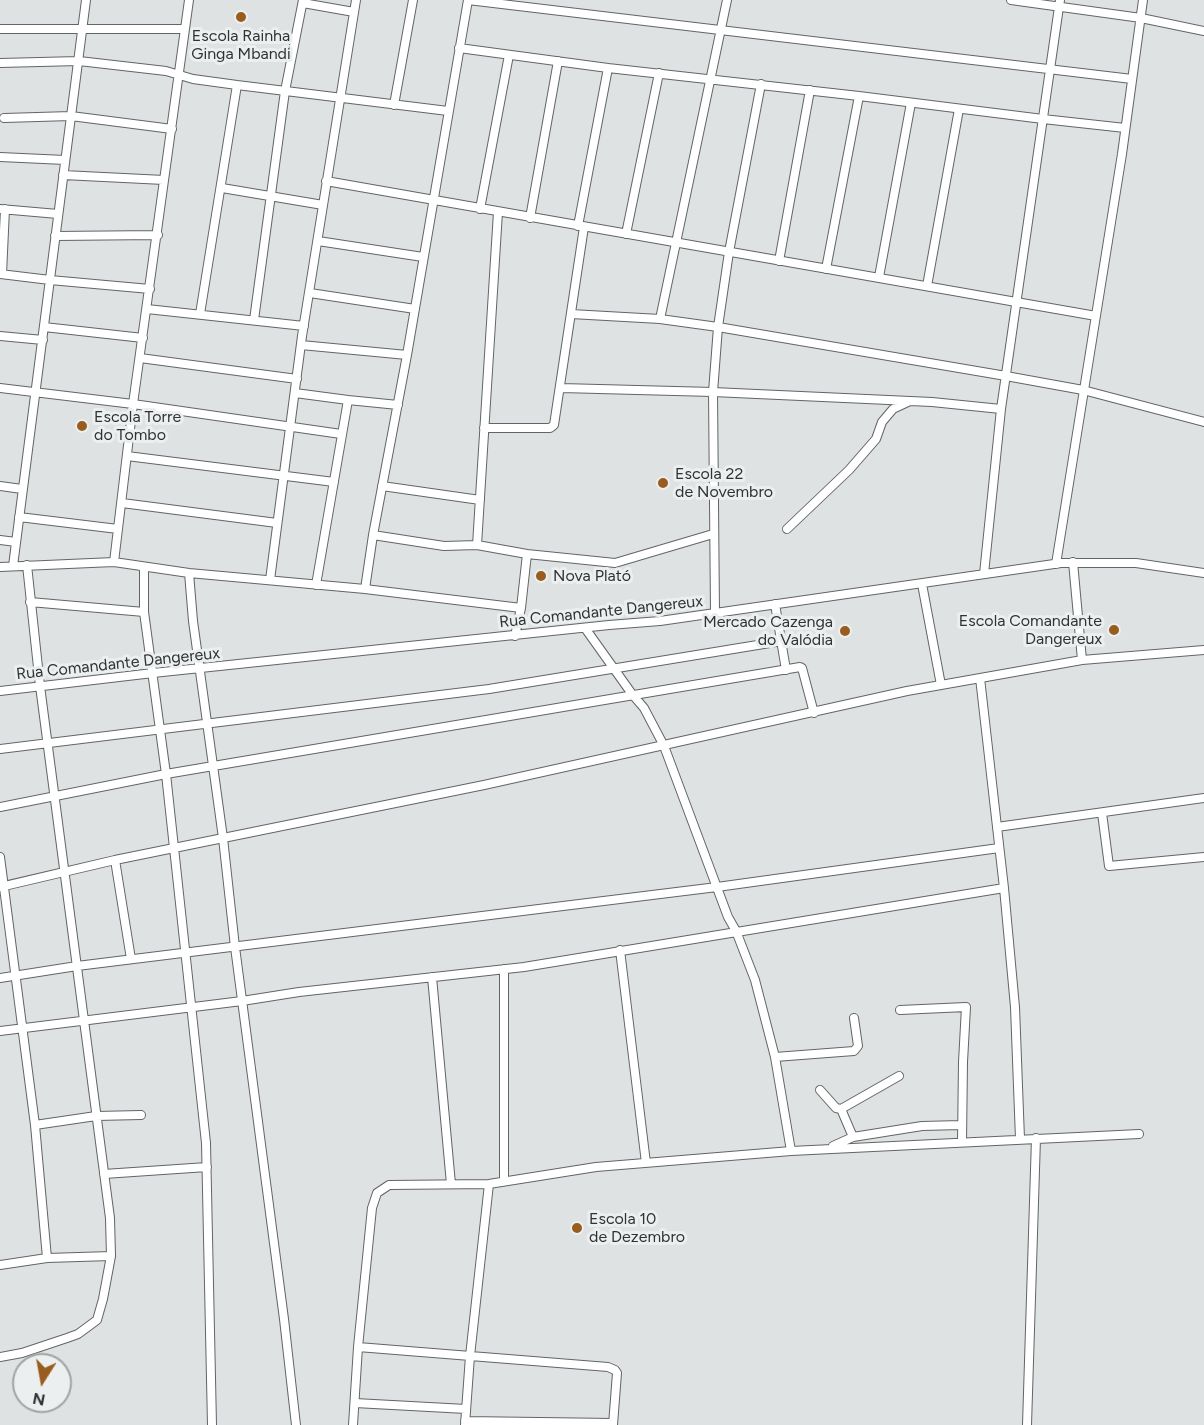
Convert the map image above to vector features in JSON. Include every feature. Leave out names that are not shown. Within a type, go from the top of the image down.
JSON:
[{"type":"street","points":[[13,566],[86,0]]},
{"type":"street","points":[[114,562],[189,0]]},
{"type":"street","points":[[270,580],[301,345],[356,0]]},
{"type":"street","points":[[394,105],[413,0]]},
{"type":"street","points":[[365,589],[468,0],[1132,78]]},
{"type":"street","points":[[660,319],[727,0]]},
{"type":"street","points":[[1011,0],[1060,3],[1204,31]]},
{"type":"street","points":[[1056,564],[1143,0]]},
{"type":"street","points":[[254,320],[285,91],[303,2],[354,12]]},
{"type":"street","points":[[984,574],[1001,408],[1060,3]]},
{"type":"street","points":[[0,29],[184,29]]},
{"type":"street","points":[[459,48],[558,62],[1125,128]]},
{"type":"street","points":[[480,209],[509,55]]},
{"type":"street","points":[[0,63],[79,61],[166,71],[237,85],[447,111]]},
{"type":"street","points":[[530,218],[558,62]]},
{"type":"street","points":[[484,428],[550,428],[556,421],[572,314],[581,226],[608,68]]},
{"type":"street","points":[[626,234],[659,73]]},
{"type":"street","points":[[715,613],[713,392],[718,327],[729,252],[761,84]]},
{"type":"street","points":[[201,314],[237,85]]},
{"type":"street","points":[[779,261],[810,90]]},
{"type":"street","points":[[826,268],[859,96]]},
{"type":"street","points":[[879,278],[910,103]]},
{"type":"street","points":[[927,286],[959,109]]},
{"type":"street","points":[[4,118],[71,116],[172,129]]},
{"type":"street","points":[[0,157],[65,160]]},
{"type":"street","points":[[63,175],[164,180]]},
{"type":"street","points":[[326,181],[1096,316]]},
{"type":"street","points":[[222,188],[323,205]]},
{"type":"street","points":[[58,214],[2,209],[1,274],[150,289]]},
{"type":"street","points":[[477,546],[498,212]]},
{"type":"street","points":[[55,236],[158,235]]},
{"type":"street","points":[[318,241],[423,257]]},
{"type":"street","points":[[310,293],[415,309]]},
{"type":"street","points":[[147,309],[304,326]]},
{"type":"street","points":[[572,314],[660,319],[718,327],[1006,376],[1083,390],[1204,422]]},
{"type":"street","points":[[44,327],[143,338]]},
{"type":"street","points":[[0,336],[43,340]]},
{"type":"street","points":[[301,345],[407,355]]},
{"type":"street","points":[[140,358],[297,379]]},
{"type":"street","points":[[0,388],[134,404],[341,434]]},
{"type":"street","points":[[561,388],[713,392],[909,401],[1001,408]]},
{"type":"street","points":[[295,393],[398,405]]},
{"type":"street","points":[[316,585],[348,400]]},
{"type":"street","points":[[787,529],[849,470],[876,439],[882,422],[892,409],[909,401]]},
{"type":"street","points":[[127,456],[334,482]]},
{"type":"street","points":[[0,486],[22,489]]},
{"type":"street","points":[[382,486],[480,500]]},
{"type":"street","points":[[122,503],[277,523]]},
{"type":"street","points":[[19,517],[118,529]]},
{"type":"street","points":[[373,535],[444,546],[477,546],[527,554],[615,562],[713,534]]},
{"type":"street","points":[[0,540],[16,542]]},
{"type":"street","points":[[515,636],[521,608],[527,554]]},
{"type":"street","points":[[0,567],[114,562],[189,573],[365,589],[521,608]]},
{"type":"street","points":[[1073,562],[1082,660]]},
{"type":"street","name":"Rua Comandante Dangereux","points":[[0,692],[153,673],[660,621],[1073,562],[1136,563],[1204,573]]},
{"type":"street","points":[[0,1357],[22,1353],[78,1334],[97,1320],[104,1299],[111,1256],[110,1218],[40,686],[27,565]]},
{"type":"street","points":[[144,567],[144,612],[166,774],[204,1115],[212,1425]]},
{"type":"street","points":[[189,573],[193,621],[223,838],[296,1425]]},
{"type":"street","points":[[922,584],[941,684]]},
{"type":"street","points":[[30,602],[144,612]]},
{"type":"street","points":[[775,604],[786,670]]},
{"type":"street","points":[[585,628],[649,715],[664,746],[728,917],[736,931],[755,980],[775,1057],[791,1150]]},
{"type":"street","points":[[0,749],[489,689],[782,641]]},
{"type":"street","points":[[2,887],[174,848],[664,746],[941,684],[1082,660],[1204,650]]},
{"type":"street","points":[[0,807],[166,774],[632,694],[802,668],[814,713]]},
{"type":"street","points":[[980,678],[1015,1007],[1020,1139]]},
{"type":"street","points":[[997,828],[1204,798]]},
{"type":"street","points":[[1102,813],[1109,866],[1204,857]]},
{"type":"street","points":[[0,978],[77,966],[717,886],[999,848]]},
{"type":"street","points":[[0,857],[2,887],[35,1125],[47,1258]]},
{"type":"street","points":[[115,861],[131,959]]},
{"type":"street","points":[[0,1031],[85,1022],[300,992],[504,969],[1004,888]]},
{"type":"street","points":[[620,950],[646,1163]]},
{"type":"street","points":[[504,969],[504,1181]]},
{"type":"street","points":[[432,977],[451,1184]]},
{"type":"street","points":[[900,1010],[966,1007],[962,1142]]},
{"type":"street","points":[[775,1057],[854,1051],[858,1046],[854,1017]]},
{"type":"street","points":[[820,1090],[836,1108],[841,1108],[899,1076]]},
{"type":"street","points":[[841,1108],[853,1137]]},
{"type":"street","points":[[35,1125],[96,1116],[141,1115]]},
{"type":"street","points":[[827,1149],[853,1137],[922,1126],[961,1125]]},
{"type":"street","points":[[353,1425],[358,1347],[372,1208],[377,1193],[389,1185],[489,1184],[596,1167],[791,1150],[1139,1134]]},
{"type":"street","points":[[1027,1425],[1036,1138]]},
{"type":"street","points":[[104,1174],[207,1167]]},
{"type":"street","points":[[358,1347],[470,1356],[608,1367],[615,1370],[617,1381],[613,1424],[465,1423],[470,1356],[489,1184]]},
{"type":"street","points":[[0,1265],[47,1258],[111,1256]]},
{"type":"street","points":[[355,1403],[466,1410]]},
{"type":"place","name":"Escola Rainha Ginga Mbandi","points":[[241,17]]},
{"type":"place","name":"Escola Torre do Tombo","points":[[82,426]]},
{"type":"place","name":"Escola 22 de Novembro","points":[[663,483]]},
{"type":"place","name":"Nova Plató","points":[[541,576]]},
{"type":"place","name":"Escola Comandante Dangereux","points":[[1114,630]]},
{"type":"place","name":"Mercado Cazenga do Valódia","points":[[845,631]]},
{"type":"place","name":"Escola 10 de Dezembro","points":[[577,1228]]}]
